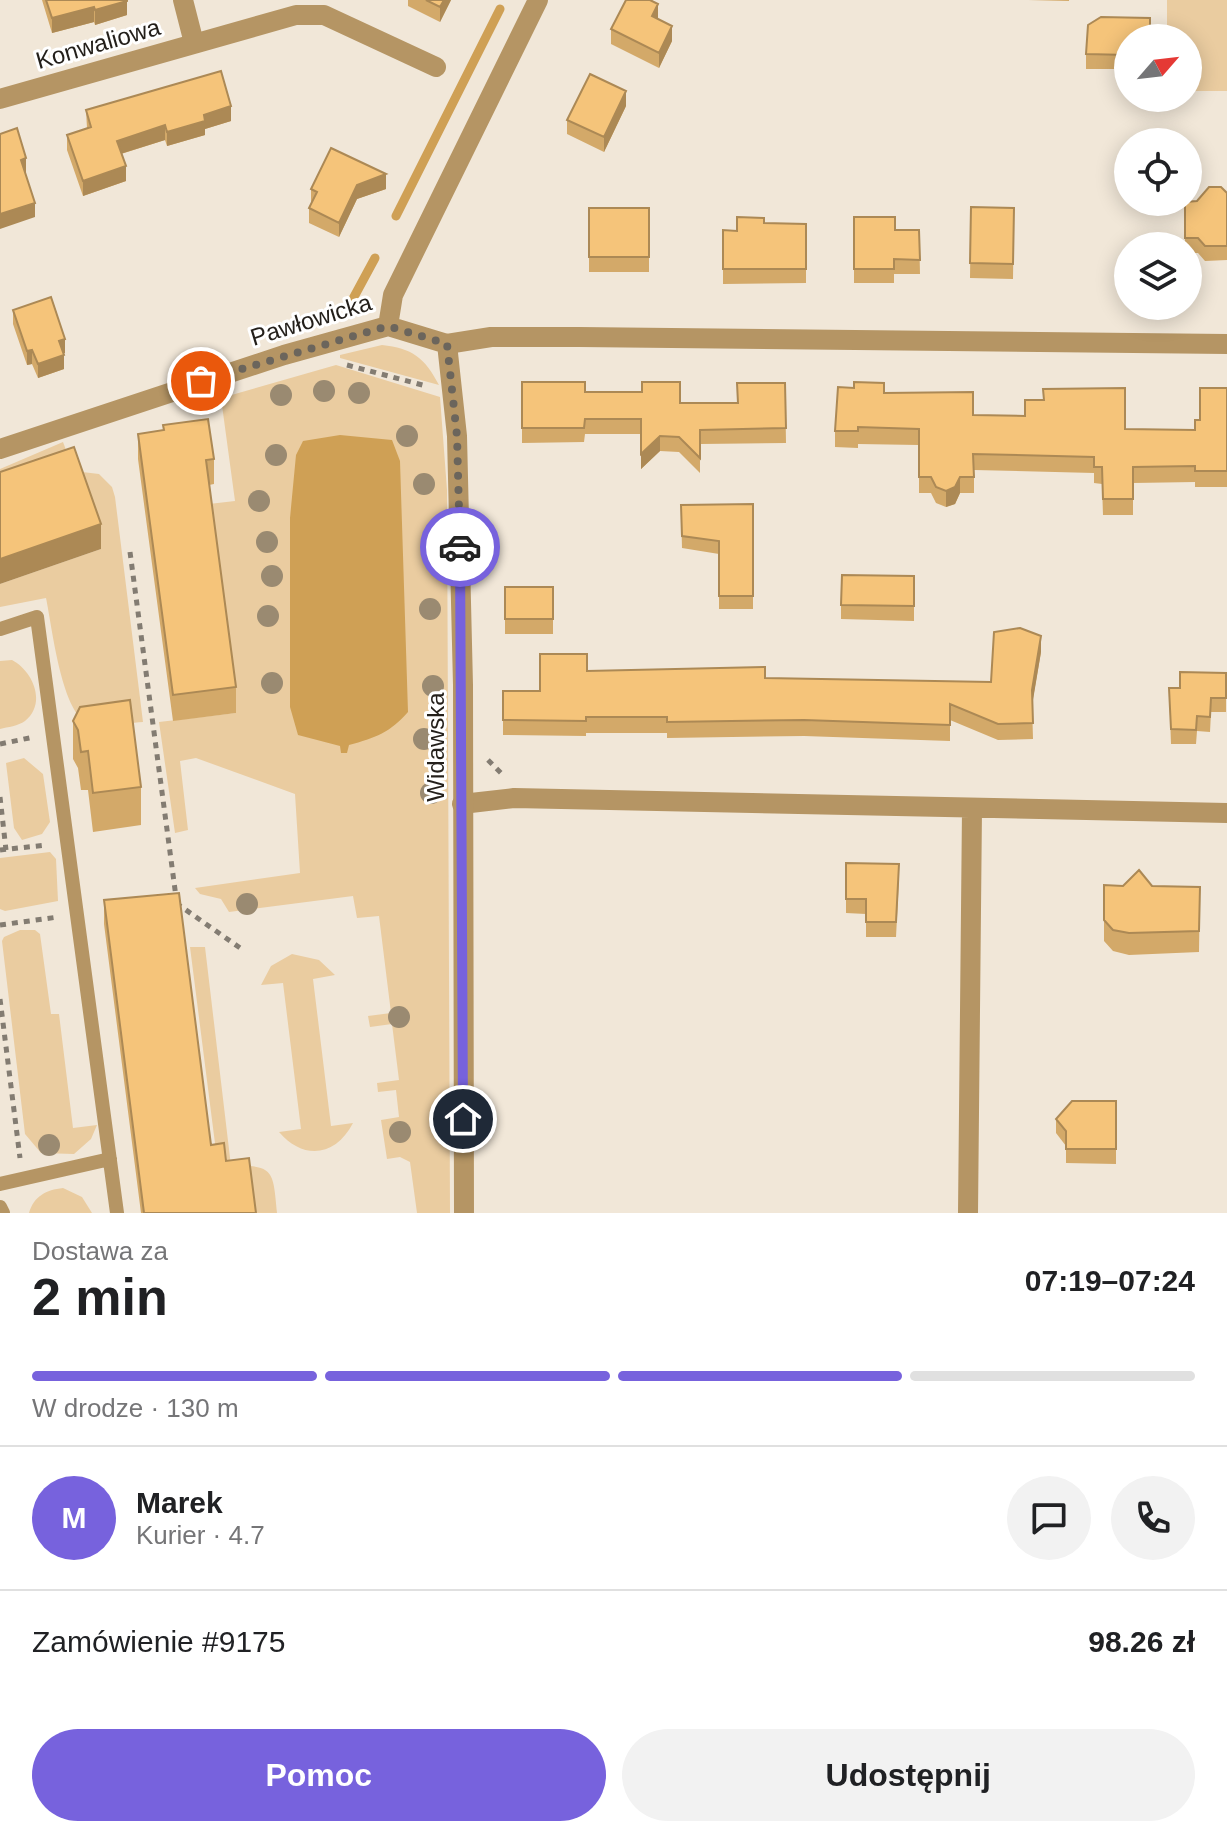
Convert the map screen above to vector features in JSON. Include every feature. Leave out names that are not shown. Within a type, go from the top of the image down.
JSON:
[{"type":"street","points":[[183,0],[194,43]]},
{"type":"street","name":"Pawłowicka","points":[[0,449],[388,326],[393,295],[538,0]]},
{"type":"street","name":"Konwaliowa","points":[[0,99],[296,15],[324,15],[436,67]]},
{"type":"street","points":[[388,326],[447,344],[491,337],[1227,344]]},
{"type":"street","name":"Widawska","points":[[447,344],[453,390],[459,521],[464,1213]]},
{"type":"street","points":[[462,804],[514,798],[1227,813]]},
{"type":"street","points":[[968,1213],[972,809]]},
{"type":"lane","points":[[0,629],[37,617],[117,1213]]},
{"type":"lane","points":[[0,1184],[110,1159]]},
{"type":"lane","points":[[0,1207],[3,1213]]},
{"type":"path","points":[[326,344],[333,361],[440,390],[453,390]]},
{"type":"path","points":[[130,552],[177,902]]},
{"type":"path","points":[[0,744],[53,734]]},
{"type":"path","points":[[0,797],[3,850],[67,843]]},
{"type":"path","points":[[163,904],[177,902],[243,950]]},
{"type":"path","points":[[0,925],[77,914]]},
{"type":"path","points":[[0,999],[23,1179]]},
{"type":"shaded area","points":[[1167,0],[1227,0],[1227,91],[1202,91],[1202,24],[1167,24]]},
{"type":"shaded area","points":[[382,345],[416,356],[439,385],[340,358],[340,355]]},
{"type":"shaded area","points":[[336,365],[440,397],[447,490],[450,1213],[417,1213],[410,1162],[400,1157],[387,1159],[381,1120],[399,1117],[396,1090],[378,1092],[377,1083],[399,1080],[392,1024],[370,1027],[368,1016],[391,1013],[379,916],[357,918],[353,896],[229,912],[221,899],[200,894],[195,888],[300,873],[295,794],[196,758],[180,761],[188,830],[175,833],[159,722],[236,713],[209,504],[235,501],[221,398]]},
{"type":"shaded area","points":[[340,435],[392,440],[400,461],[408,712],[382,733],[349,745],[347,753],[341,753],[340,746],[298,735],[290,707],[290,518],[296,455],[303,441]]},
{"type":"shaded area","points":[[63,442],[74,471],[99,474],[112,487],[115,497],[143,722],[106,726],[87,723],[70,702],[64,685],[46,598],[0,607],[0,584],[101,549],[0,497],[0,469]]},
{"type":"shaded area","points":[[12,660],[31,679],[35,688],[35,705],[25,721],[0,729],[0,661]]},
{"type":"shaded area","points":[[24,758],[43,774],[50,822],[42,834],[22,840],[14,828],[6,763]]},
{"type":"shaded area","points":[[50,852],[56,859],[58,901],[5,911],[0,909],[0,858]]},
{"type":"shaded area","points":[[20,930],[35,930],[40,934],[51,1014],[59,1014],[73,1128],[97,1125],[91,1139],[74,1154],[41,1153],[25,1134],[2,941]]},
{"type":"shaded area","points":[[190,947],[205,947],[231,1166],[256,1167],[269,1173],[277,1213],[253,1213],[218,1167]]},
{"type":"shaded area","points":[[292,954],[319,960],[335,975],[313,979],[331,1126],[353,1123],[338,1142],[319,1151],[299,1147],[279,1132],[301,1129],[283,983],[261,985],[271,966]]},
{"type":"shaded area","points":[[63,1188],[82,1197],[92,1213],[29,1213],[42,1195]]},
{"type":"building","points":[[46,0],[127,0],[127,1],[52,18]]},
{"type":"building","points":[[426,0],[444,0],[440,7]]},
{"type":"building","points":[[626,0],[650,0],[658,4],[652,16],[672,26],[659,53],[611,29]]},
{"type":"building","points":[[1101,17],[1150,18],[1150,24],[1114,24],[1114,55],[1086,54],[1088,25]]},
{"type":"building","points":[[221,71],[231,106],[204,115],[205,121],[167,132],[165,125],[117,141],[126,166],[83,181],[67,135],[91,127],[86,110]]},
{"type":"building","points":[[590,74],[626,91],[604,137],[567,120]]},
{"type":"building","points":[[17,128],[26,158],[21,160],[35,203],[0,214],[0,134]]},
{"type":"building","points":[[331,148],[386,174],[357,185],[339,223],[309,208],[317,192],[311,189]]},
{"type":"building","points":[[1209,187],[1221,187],[1227,193],[1227,246],[1205,246],[1202,232],[1185,232],[1185,216],[1202,216],[1202,195]]},
{"type":"building","points":[[971,207],[1014,208],[1013,264],[970,263]]},
{"type":"building","points":[[589,208],[649,208],[649,257],[589,257]]},
{"type":"building","points":[[737,217],[764,218],[764,223],[806,224],[806,269],[723,269],[723,230],[737,231]]},
{"type":"building","points":[[854,217],[895,217],[895,230],[919,230],[920,260],[894,259],[894,269],[854,269]]},
{"type":"building","points":[[51,297],[65,339],[59,341],[64,355],[38,364],[32,350],[27,351],[13,310]]},
{"type":"building","points":[[522,382],[585,382],[585,392],[642,392],[642,382],[680,382],[680,403],[738,403],[737,383],[785,383],[786,428],[700,430],[700,458],[679,437],[660,436],[641,454],[641,419],[585,419],[584,428],[522,428]]},
{"type":"building","points":[[854,382],[884,383],[884,393],[973,392],[973,415],[1025,416],[1025,400],[1044,400],[1043,389],[1125,388],[1125,429],[1195,430],[1195,420],[1200,420],[1200,388],[1227,388],[1227,471],[1195,471],[1195,466],[1133,467],[1133,499],[1103,499],[1102,467],[1094,467],[1094,457],[973,454],[974,477],[960,477],[955,487],[946,491],[936,487],[931,477],[919,477],[919,429],[858,427],[858,431],[835,431],[838,387],[854,388]]},
{"type":"building","points":[[208,419],[214,459],[206,460],[236,687],[173,695],[138,434],[164,430],[163,425]]},
{"type":"building","points":[[74,447],[101,524],[0,559],[0,472]]},
{"type":"building","points":[[753,504],[753,596],[719,596],[719,541],[682,536],[681,505]]},
{"type":"building","points":[[842,575],[914,576],[914,606],[841,605]]},
{"type":"building","points":[[505,587],[553,587],[553,619],[505,619]]},
{"type":"building","points":[[1020,628],[1041,636],[1032,690],[1033,723],[998,724],[950,704],[950,725],[804,720],[667,722],[667,717],[586,717],[586,721],[503,720],[503,691],[540,691],[540,654],[587,654],[587,671],[765,667],[765,678],[991,682],[994,632]]},
{"type":"building","points":[[1180,672],[1226,673],[1226,698],[1211,698],[1210,717],[1197,716],[1196,730],[1171,729],[1169,688],[1180,688]]},
{"type":"building","points":[[130,700],[141,787],[93,793],[88,751],[81,752],[78,730],[73,721],[80,707]]},
{"type":"building","points":[[846,863],[899,864],[896,922],[866,922],[866,899],[846,899]]},
{"type":"building","points":[[1139,870],[1152,886],[1200,887],[1199,931],[1129,933],[1113,930],[1104,920],[1104,885],[1123,886]]},
{"type":"building","points":[[179,893],[211,1145],[224,1143],[226,1161],[249,1158],[256,1213],[144,1213],[104,900]]},
{"type":"building","points":[[1072,1101],[1116,1101],[1116,1149],[1066,1149],[1066,1131],[1056,1119]]},
{"type":"waterway","points":[[396,216],[500,9]]},
{"type":"waterway","points":[[348,308],[375,258]]},
{"type":"way so far","points":[[201,381],[388,326],[447,344],[457,436],[460,547]]},
{"type":"route","points":[[460,547],[463,1119]]}]
